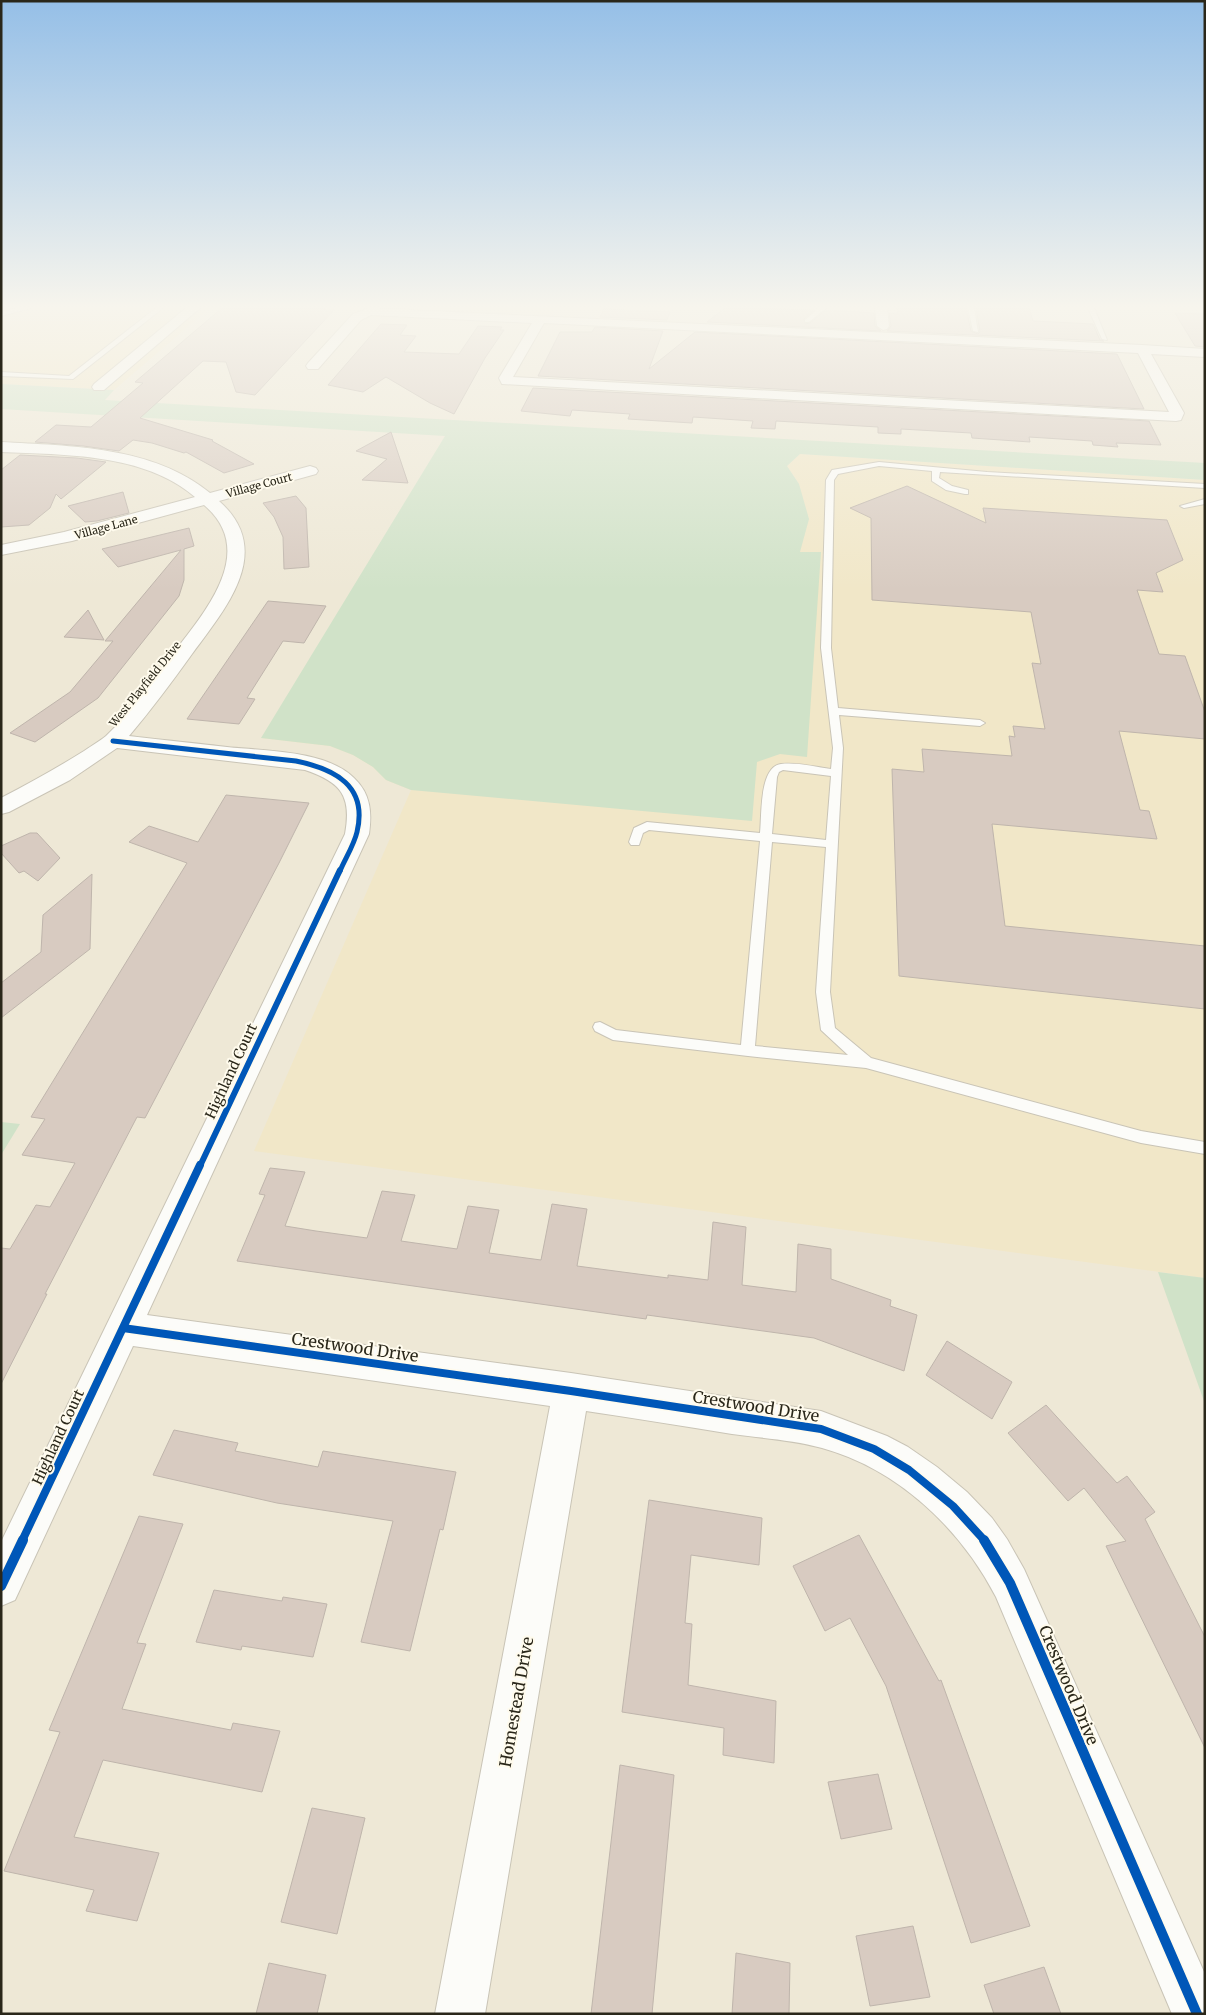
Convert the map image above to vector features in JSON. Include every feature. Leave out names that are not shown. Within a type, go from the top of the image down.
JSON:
[{"type":"street","points":[[890,402],[1176,417],[1177,413],[1171,402]]},
{"type":"street","name":"West Playfield Drive","points":[[1,447],[81,452],[133,462],[186,482],[209,498],[227,516],[233,530],[237,552],[233,577],[227,591],[149,699],[113,741],[62,775],[1,807]]},
{"type":"street","name":"Village Court","points":[[209,498],[310,471]]},
{"type":"street","name":"Village Lane","points":[[1,550],[66,537],[209,498]]},
{"type":"street","name":"Highland Court","points":[[1,1586],[357,834],[360,809],[355,791],[342,779],[308,763],[113,741]]},
{"type":"street","name":"Crestwood Drive","points":[[123,1328],[571,1391],[821,1429],[847,1438],[890,1458],[927,1483],[959,1512],[987,1543],[1010,1584],[1197,2014]]},
{"type":"street","name":"Homestead Drive","points":[[460,2014],[571,1391]]},
{"type":"lane","points":[[866,1062],[828,1030],[823,992],[838,748],[826,648],[830,480],[835,472],[860,466],[880,464],[987,474],[1205,486]]},
{"type":"lane","points":[[936,468],[935,479],[940,484],[965,492]]},
{"type":"lane","points":[[1184,506],[1205,501]]},
{"type":"lane","points":[[833,711],[980,723]]},
{"type":"lane","points":[[748,1051],[771,777],[775,770],[782,767],[836,772]]},
{"type":"lane","points":[[635,842],[638,831],[647,826],[832,844]]},
{"type":"lane","points":[[600,1027],[613,1035],[748,1051],[866,1062],[1140,1137],[1205,1148]]},
{"type":"shaded area","points":[[800,454],[1205,480],[1205,1278],[254,1151],[411,790],[386,780],[373,767],[353,755],[330,746],[261,738],[799,484],[787,466]]},
{"type":"green space","points":[[1,402],[141,402],[1205,463],[1205,480],[800,454],[787,466],[799,484],[809,519],[800,552],[821,552],[807,757],[780,754],[757,762],[752,821],[411,790],[386,780],[373,767],[353,755],[330,746],[261,738],[445,436],[1,409]]},
{"type":"green space","points":[[1,1122],[20,1124],[1,1155]]},
{"type":"green space","points":[[1158,1272],[1205,1278],[1205,1404]]},
{"type":"building","points":[[121,402],[158,402],[140,418],[213,440],[254,464],[224,473],[186,452],[152,443],[133,440],[119,451],[35,442],[56,425],[91,427]]},
{"type":"building","points":[[428,402],[461,402],[454,414]]},
{"type":"building","points":[[526,402],[795,402],[1149,421],[1161,445],[1116,443],[1118,447],[1093,445],[1092,441],[1029,437],[1030,442],[972,438],[971,433],[901,429],[901,434],[878,433],[878,427],[776,421],[775,429],[751,428],[753,421],[693,417],[692,423],[628,419],[630,414],[572,410],[570,416],[521,411]]},
{"type":"building","points":[[1016,402],[1141,402],[1144,409]]},
{"type":"building","points":[[391,432],[408,483],[362,480],[387,459],[356,451]]},
{"type":"building","points":[[20,455],[77,458],[106,462],[61,499],[56,494],[50,508],[29,525],[1,527],[1,470]]},
{"type":"building","points":[[907,486],[986,523],[983,508],[1167,520],[1183,560],[1156,573],[1163,592],[1137,590],[1159,654],[1185,656],[1205,712],[1205,739],[1119,731],[1140,810],[1149,811],[1157,839],[992,824],[1005,926],[1205,946],[1205,1009],[899,976],[892,769],[924,772],[922,749],[1012,756],[1009,736],[1015,737],[1013,726],[1045,729],[1032,663],[1041,664],[1031,612],[872,600],[871,518],[850,508]]},
{"type":"building","points":[[123,492],[129,513],[85,522],[68,506]]},
{"type":"building","points":[[296,496],[306,508],[309,567],[284,569],[283,537],[274,517],[263,503]]},
{"type":"building","points":[[189,528],[194,546],[184,549],[184,580],[179,596],[98,698],[35,742],[10,733],[70,692],[113,641],[105,641],[181,550],[118,567],[102,549]]},
{"type":"building","points":[[268,601],[326,606],[304,643],[283,641],[247,698],[255,699],[239,724],[187,719]]},
{"type":"building","points":[[88,610],[104,640],[64,637]]},
{"type":"building","points":[[226,795],[309,803],[145,1118],[137,1117],[45,1294],[47,1294],[1,1384],[1,1248],[10,1249],[36,1205],[50,1207],[75,1163],[22,1155],[45,1119],[31,1117],[187,863],[129,842],[149,826],[198,842]]},
{"type":"building","points":[[30,833],[37,833],[60,858],[38,881],[24,871],[19,873],[1,853],[1,846]]},
{"type":"building","points":[[92,874],[90,949],[1,1018],[1,983],[41,952],[43,915]]},
{"type":"building","points":[[270,1168],[305,1172],[285,1226],[316,1231],[367,1238],[382,1191],[415,1195],[401,1241],[457,1249],[468,1206],[499,1210],[489,1253],[541,1260],[552,1204],[587,1209],[577,1266],[668,1278],[668,1275],[708,1280],[713,1222],[746,1227],[742,1285],[796,1292],[798,1244],[831,1249],[831,1279],[891,1300],[890,1306],[917,1315],[904,1371],[814,1338],[647,1315],[646,1319],[237,1261],[265,1195],[259,1194]]},
{"type":"building","points":[[947,1341],[1012,1382],[992,1419],[926,1375]]},
{"type":"building","points":[[1046,1405],[1117,1483],[1127,1476],[1155,1512],[1145,1519],[1205,1637],[1205,1748],[1106,1546],[1126,1541],[1084,1488],[1068,1501],[1008,1433]]},
{"type":"building","points":[[174,1430],[238,1443],[235,1451],[318,1467],[323,1451],[456,1472],[443,1530],[440,1529],[410,1651],[361,1642],[393,1521],[277,1503],[153,1475]]},
{"type":"building","points":[[649,1500],[762,1518],[759,1565],[691,1555],[685,1623],[692,1624],[688,1685],[776,1701],[774,1763],[723,1755],[724,1728],[622,1712]]},
{"type":"building","points":[[139,1516],[183,1524],[137,1643],[146,1644],[122,1709],[231,1730],[233,1723],[280,1731],[262,1792],[103,1760],[74,1837],[159,1853],[137,1921],[86,1911],[94,1890],[4,1871],[60,1732],[49,1730]]},
{"type":"building","points":[[859,1535],[939,1681],[941,1680],[1030,1926],[971,1943],[886,1686],[850,1618],[825,1631],[793,1566]]},
{"type":"building","points":[[214,1590],[282,1601],[283,1597],[327,1604],[313,1657],[242,1646],[241,1650],[196,1642]]},
{"type":"building","points":[[620,1765],[674,1775],[652,2014],[591,2014]]},
{"type":"building","points":[[878,1774],[892,1829],[841,1839],[828,1782]]},
{"type":"building","points":[[312,1808],[365,1818],[337,1934],[281,1922]]},
{"type":"building","points":[[913,1926],[930,1997],[870,2006],[856,1936]]},
{"type":"building","points":[[736,1953],[790,1963],[789,2014],[732,2014]]},
{"type":"building","points":[[269,1963],[326,1975],[317,2014],[256,2014]]},
{"type":"building","points":[[1044,1967],[1061,2014],[994,2014],[984,1985]]},
{"type":"cycle path","points":[[1,1586],[357,834],[360,818],[354,793],[347,783],[337,775],[311,764],[113,741]]},
{"type":"cycle path","points":[[123,1328],[571,1391],[821,1429],[866,1446],[894,1460],[924,1481],[953,1506],[978,1532],[1002,1568],[1197,2014]]}]
